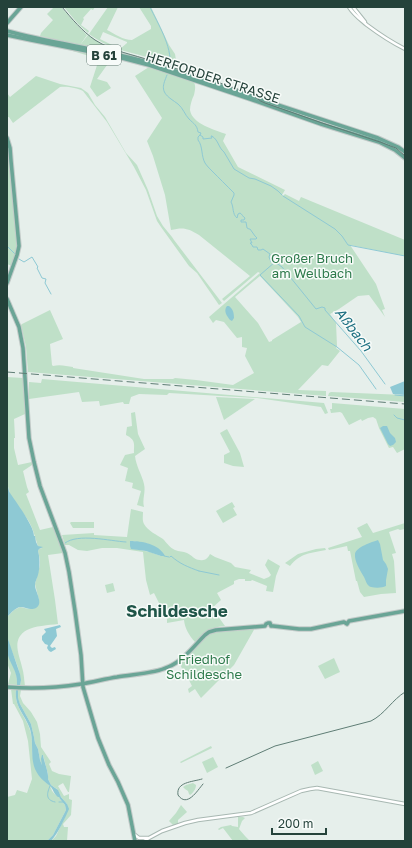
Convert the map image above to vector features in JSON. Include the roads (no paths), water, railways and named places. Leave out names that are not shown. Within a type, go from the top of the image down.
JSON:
[{"type":"main road","points":[[7,23],[21,7]]},
{"type":"main road","name":"HERFORDER STRASSE","points":[[7,31],[146,62],[381,139],[405,152]]},
{"type":"main road","name":"HERFORDER STRASSE","points":[[8,36],[122,58],[149,65],[321,124],[379,142],[395,150],[405,158]]},
{"type":"main road","points":[[321,124],[324,120]]},
{"type":"main road","points":[[7,138],[11,156],[19,246],[7,283]]},
{"type":"main road","points":[[7,299],[19,327],[23,344],[29,438],[34,462],[40,486],[65,553],[69,572],[76,612],[81,655],[82,684],[98,738],[126,801],[136,841]]},
{"type":"main road","points":[[9,687],[41,688],[82,684],[114,677],[157,671],[167,668],[180,660],[205,635],[213,630],[265,626],[268,628],[271,626],[312,629],[344,622],[347,624],[349,621],[405,611]]},
{"type":"main road","points":[[130,816],[136,841]]},
{"type":"street","points":[[349,7],[356,16],[380,35],[405,49]]},
{"type":"street","points":[[353,7],[366,24]]},
{"type":"street","points":[[144,841],[169,828],[193,821],[251,813],[301,791],[312,788],[405,804]]},
{"type":"street","points":[[135,835],[139,838],[149,838]]},
{"type":"street","points":[[140,841],[149,838]]},
{"type":"water","points":[[227,306],[230,307],[234,314],[232,321],[225,310]]},
{"type":"water","points":[[405,381],[405,395],[393,394],[390,387]]},
{"type":"water","points":[[387,426],[390,433],[395,438],[396,442],[393,445],[390,446],[388,444],[380,428]]},
{"type":"water","points":[[7,485],[10,493],[31,526],[38,546],[43,547],[38,551],[39,566],[35,584],[39,600],[38,606],[32,609],[20,607],[8,616],[7,621]]},
{"type":"water","points":[[378,540],[383,560],[388,569],[386,586],[377,588],[371,587],[368,584],[357,563],[355,554],[361,547]]},
{"type":"water","points":[[130,541],[150,544],[159,549],[165,556],[131,549]]},
{"type":"water","points":[[60,625],[61,627],[56,629],[57,636],[50,646],[52,648],[55,647],[56,649],[51,652],[47,648],[48,645],[42,640],[42,636],[46,632],[44,629]]},
{"type":"water","points":[[7,626],[8,639],[20,674],[20,686],[17,685],[15,671],[7,651]]},
{"type":"water","points":[[16,690],[18,690],[20,704],[31,724],[42,765],[41,759],[43,755],[48,779],[51,785],[58,790],[69,809],[59,830],[51,841],[47,841],[53,835],[66,810],[65,805],[51,787],[40,777],[35,769],[30,729],[18,706]]},
{"type":"waterway","points":[[150,7],[167,43],[170,65]]},
{"type":"waterway","points":[[167,75],[163,88],[165,93],[180,106],[196,126],[198,132],[201,133],[200,135],[203,139],[212,138],[212,136],[234,169],[249,178],[271,186],[282,195]]},
{"type":"waterway","name":"Aßbach","points":[[200,135],[198,140],[201,145],[205,163],[234,193],[231,202],[234,215],[237,218],[238,214],[240,213],[245,218],[244,220],[241,220],[241,222],[246,222],[247,228],[250,229],[257,238],[250,239],[252,243],[250,243],[253,247],[257,247],[258,250],[263,249],[270,254],[269,257],[271,262]]},
{"type":"waterway","points":[[283,196],[335,229],[348,245],[405,256]]},
{"type":"waterway","points":[[7,246],[15,254]]},
{"type":"waterway","points":[[19,259],[24,262],[32,257],[42,278],[46,279],[45,283],[51,294]]},
{"type":"waterway","name":"Aßbach","points":[[376,389],[359,365],[337,347],[305,327],[299,316],[260,275],[275,262],[282,267],[316,309],[322,307],[325,308],[325,310],[361,351],[385,384]]},
{"type":"waterway","points":[[395,395],[405,396]]},
{"type":"waterway","name":"Aßbach","points":[[394,415],[397,418],[405,420]]},
{"type":"waterway","points":[[65,543],[78,538],[94,538],[126,542]]},
{"type":"waterway","points":[[164,556],[169,557]]},
{"type":"waterway","points":[[170,557],[171,556],[184,565],[199,571]]},
{"type":"waterway","points":[[199,571],[219,575]]},
{"type":"waterway","points":[[50,786],[48,798],[55,802]]},
{"type":"waterway","points":[[59,802],[64,802]]},
{"type":"tram line","points":[[62,7],[86,33],[102,44],[249,93],[265,103],[396,148],[405,156]]},
{"type":"tram line","points":[[226,768],[275,746],[371,721],[380,715],[405,692]]},
{"type":"tram line","points":[[202,779],[182,785],[178,791],[178,795],[181,799],[188,799],[192,797],[203,784]]},
{"type":"railway","points":[[7,372],[405,404]]},
{"type":"district","name":"Schildesche","points":[[177,610]]},
{"type":"park label","name":"Großer Bruch am Wellbach","points":[[312,266]]},
{"type":"park label","name":"Friedhof Schildesche","points":[[204,666]]}]
